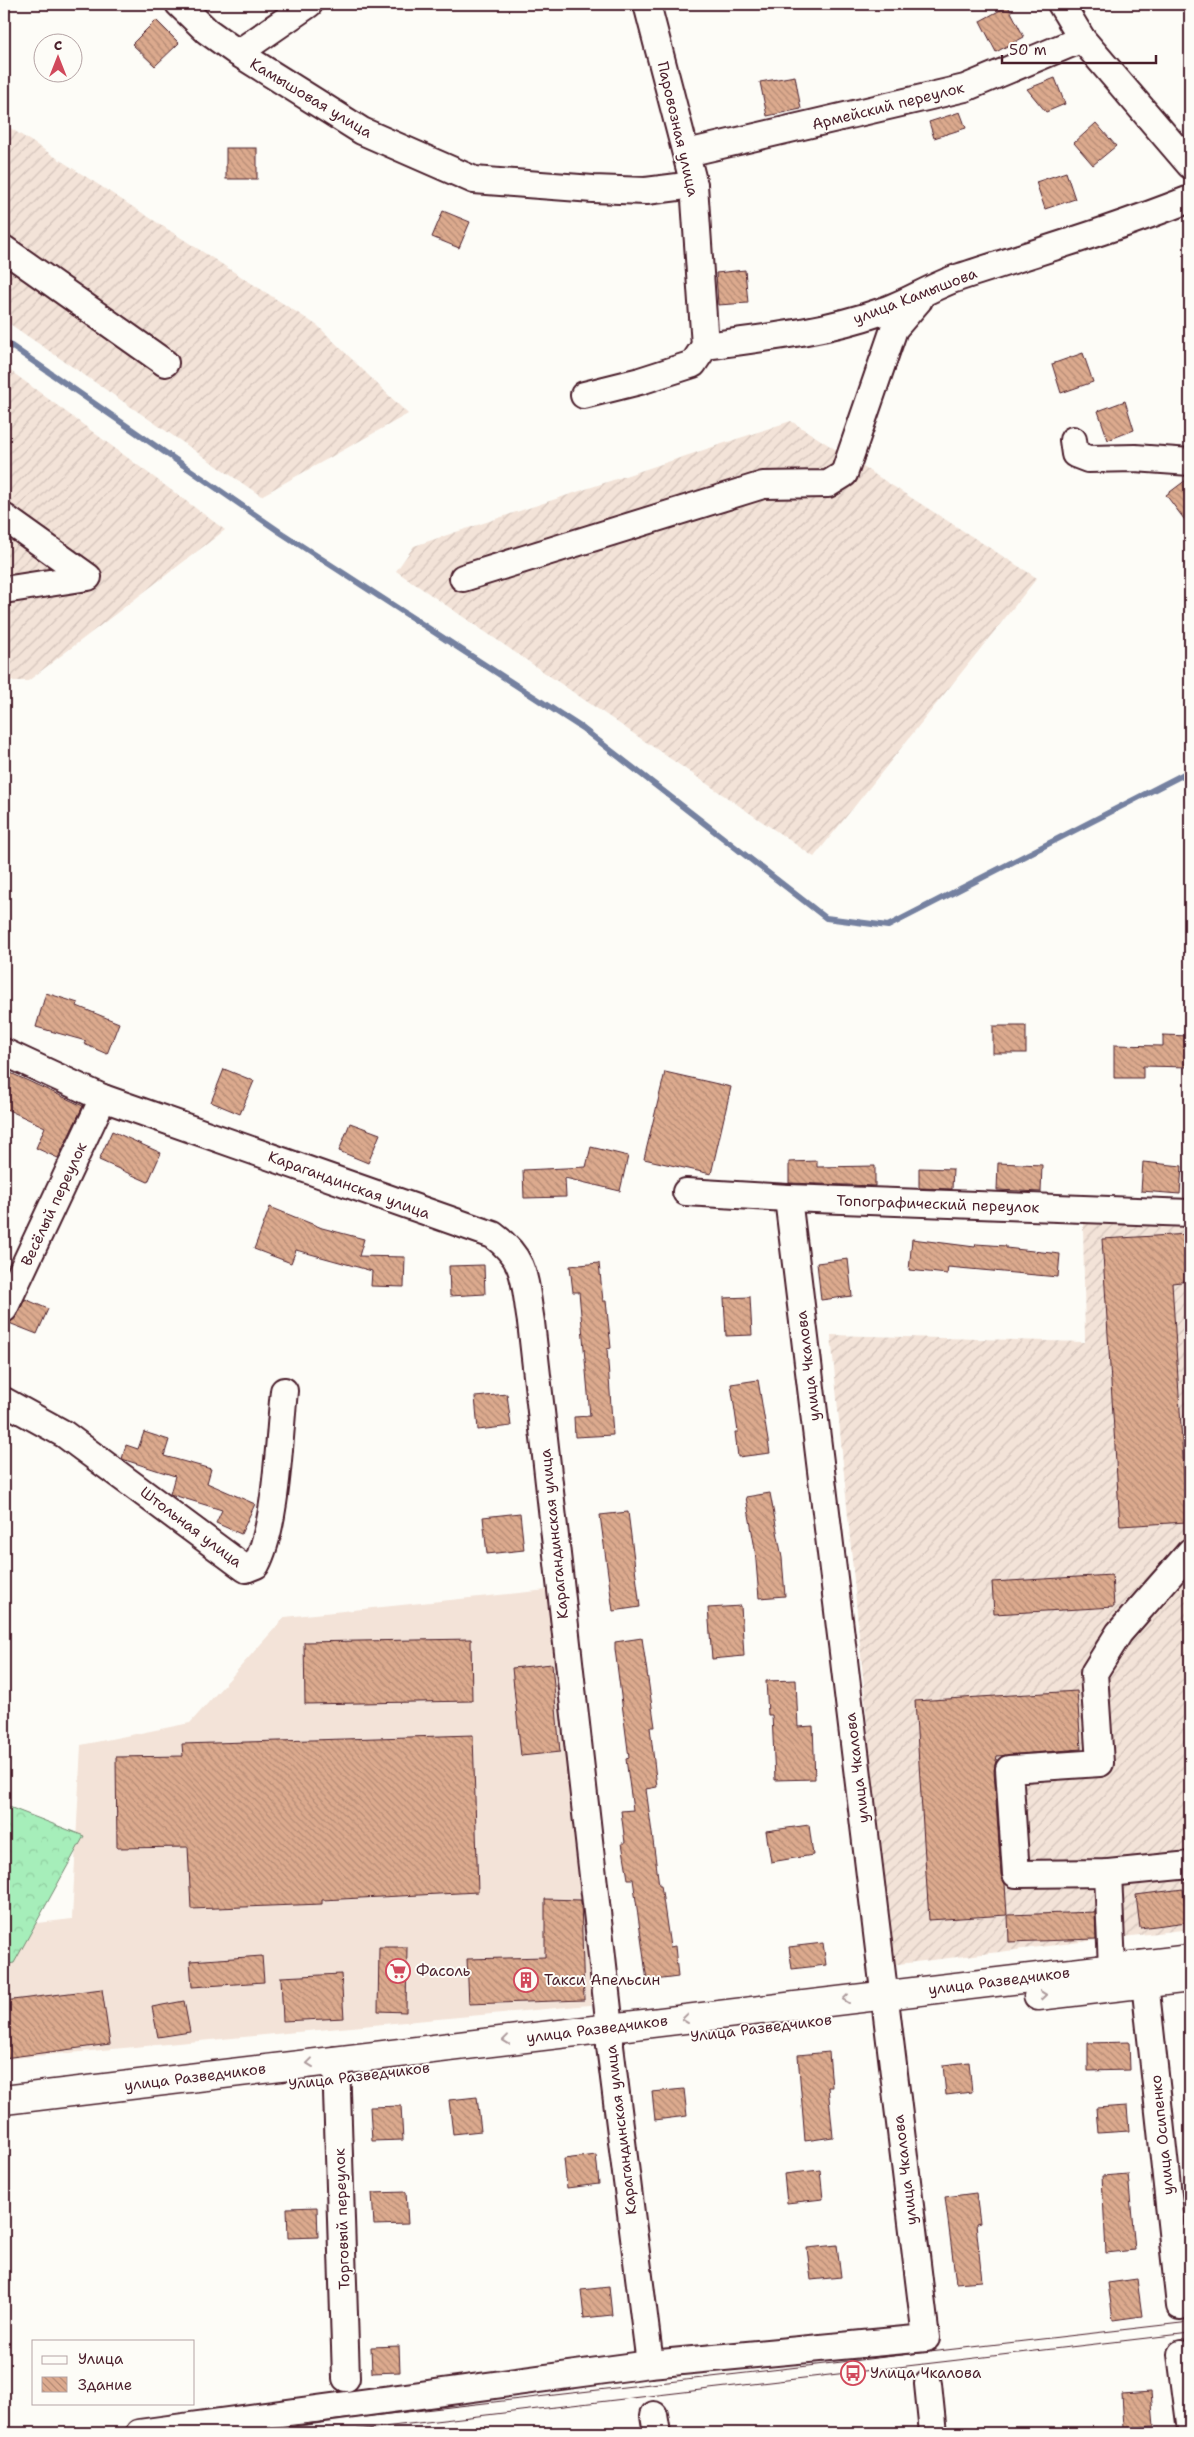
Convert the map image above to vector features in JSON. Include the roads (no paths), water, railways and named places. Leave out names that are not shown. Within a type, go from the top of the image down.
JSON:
[{"type":"main road","name":"улица Разведчиков","points":[[4,2100],[337,2069],[610,2037],[885,2004],[1112,1968],[1144,1974],[1190,1959]]},
{"type":"main road","name":"Улица Разведчиков","points":[[885,2004],[1144,1974],[1190,1978]]},
{"type":"main road","name":"Улица Разведчиков","points":[[4,2119],[337,2069]]},
{"type":"street","name":"Камышовая улица","points":[[179,4],[207,31],[238,53],[362,131],[474,180],[646,191],[694,185]]},
{"type":"street","points":[[238,53],[309,4]]},
{"type":"street","name":"Паровозная улица","points":[[647,4],[694,185],[705,346]]},
{"type":"street","points":[[1061,4],[1082,39],[1190,166]]},
{"type":"street","name":"Армейский переулок","points":[[687,153],[965,88],[1082,39]]},
{"type":"street","name":"улица Камышова","points":[[705,346],[823,330],[880,312],[910,300],[942,283],[1147,216],[1190,199]]},
{"type":"street","points":[[4,249],[165,363]]},
{"type":"street","points":[[463,578],[763,485],[828,484],[844,474],[894,329],[912,305],[942,283]]},
{"type":"street","points":[[584,395],[640,382],[693,364],[705,346]]},
{"type":"street","points":[[1073,440],[1075,454],[1088,459],[1135,458],[1190,462]]},
{"type":"street","points":[[4,517],[88,577],[4,590]]},
{"type":"street","name":"Карагандинская улица","points":[[4,1052],[102,1098],[493,1235],[510,1248],[522,1267],[531,1322],[610,2037],[650,2364]]},
{"type":"street","name":"Весёлый переулок","points":[[4,1309],[10,1282],[102,1098]]},
{"type":"street","name":"Топографический переулок","points":[[686,1192],[788,1198],[1190,1212]]},
{"type":"street","name":"улица Чкалова","points":[[650,2364],[926,2338],[788,1198]]},
{"type":"street","name":"Штольная улица","points":[[4,1401],[64,1434],[246,1569],[256,1565],[262,1554],[272,1508],[284,1391]]},
{"type":"street","points":[[1190,1552],[1119,1633],[1094,1673],[1100,1763],[1009,1769],[1016,1874],[1108,1873],[1190,1864]]},
{"type":"street","points":[[1108,1873],[1112,1968]]},
{"type":"street","name":"улица Осипенко","points":[[1144,1974],[1180,2306]]},
{"type":"street","name":"Торговый переулок","points":[[337,2069],[346,2378]]},
{"type":"street","points":[[1181,2354],[1190,2423]]},
{"type":"street","points":[[139,2433],[650,2364]]},
{"type":"street","points":[[928,2384],[933,2433]]},
{"type":"waterway","points":[[4,341],[280,532],[582,728],[826,918],[888,926],[1190,771]]},
{"type":"tram line","points":[[224,2433],[1190,2322]]},
{"type":"tram line","points":[[332,2433],[1190,2333]]},
{"type":"place","name":"Фасоль","points":[[398,1971]]},
{"type":"place","name":"Такси Апельсин","points":[[526,1980]]},
{"type":"place","name":"Улица Чкалова","points":[[853,2373]]}]
